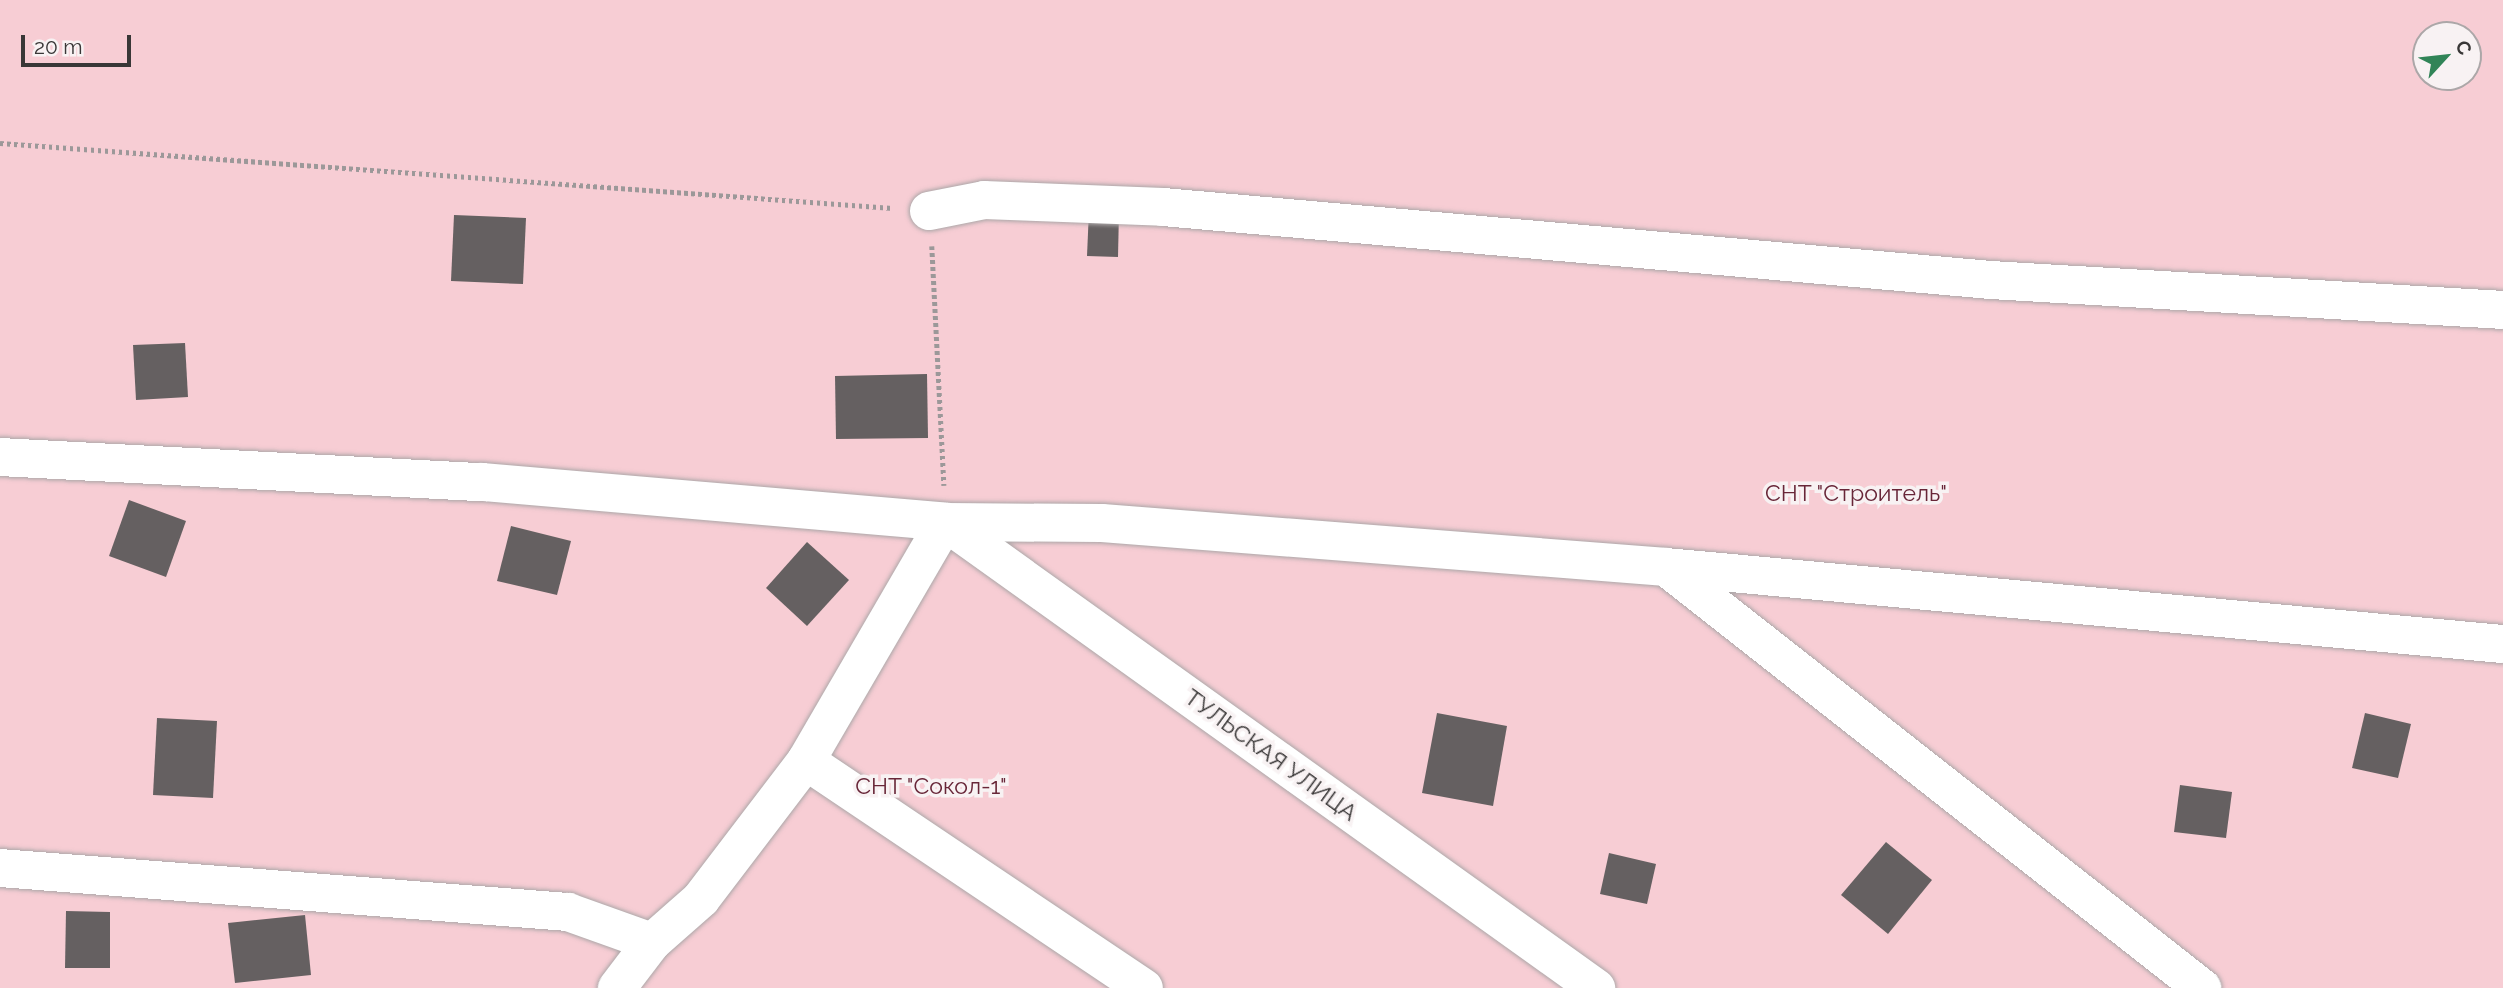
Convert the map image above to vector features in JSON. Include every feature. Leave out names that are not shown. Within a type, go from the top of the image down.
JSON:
[{"type":"street","points":[[929,211],[984,200],[1137,205],[1978,279],[2503,310]]},
{"type":"street","points":[[0,457],[483,482],[945,522],[1102,523],[1666,567],[2503,644]]},
{"type":"street","points":[[617,988],[652,942],[701,899],[806,761],[945,522]]},
{"type":"street","name":"ТУЛЬСКАЯ УЛИЦА","points":[[945,522],[1596,988]]},
{"type":"street","points":[[1666,567],[2202,988]]},
{"type":"street","points":[[806,761],[1144,988]]},
{"type":"street","points":[[0,868],[568,912],[652,942]]},
{"type":"path","points":[[0,143],[929,211],[945,522]]},
{"type":"green space","name":"СНТ \"Строитель\"","points":[[0,0],[2503,0],[2503,988],[0,988]]},
{"type":"building","points":[[1089,210],[1119,211],[1118,257],[1087,256]]},
{"type":"building","points":[[454,215],[526,218],[523,284],[451,281]]},
{"type":"building","points":[[185,343],[188,397],[136,400],[133,345]]},
{"type":"building","points":[[927,374],[928,438],[836,439],[835,376]]},
{"type":"building","points":[[129,500],[186,521],[166,577],[109,556]]},
{"type":"building","points":[[511,526],[571,541],[557,595],[497,581]]},
{"type":"building","points":[[807,542],[849,580],[807,626],[766,588]]},
{"type":"building","points":[[1437,713],[1507,726],[1493,806],[1422,793]]},
{"type":"building","points":[[2365,713],[2411,724],[2398,778],[2352,768]]},
{"type":"building","points":[[157,718],[217,721],[213,798],[153,795]]},
{"type":"building","points":[[2180,785],[2232,792],[2226,838],[2174,832]]},
{"type":"building","points":[[1886,842],[1932,880],[1888,934],[1841,895]]},
{"type":"building","points":[[1609,853],[1656,864],[1647,904],[1600,894]]},
{"type":"building","points":[[66,911],[110,912],[110,968],[65,968]]},
{"type":"building","points":[[305,915],[311,975],[235,983],[228,923]]},
{"type":"park label","name":"СНТ \"Сокол-1\"","points":[[931,786]]}]
